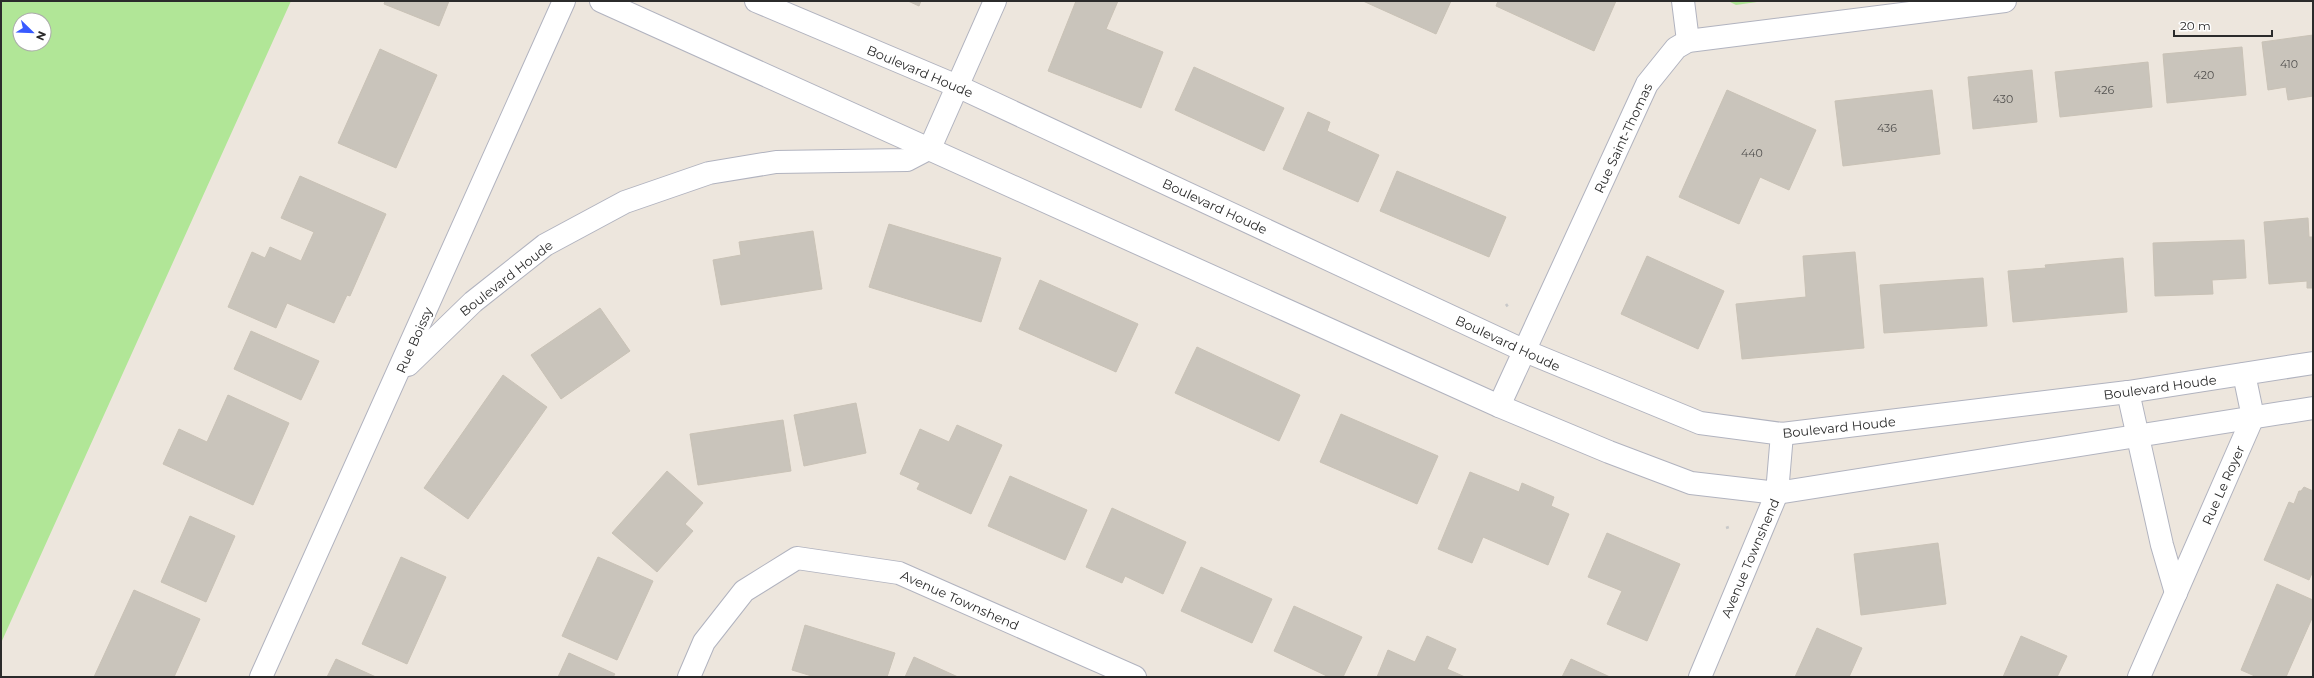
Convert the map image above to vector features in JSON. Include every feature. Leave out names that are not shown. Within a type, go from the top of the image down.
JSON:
[{"type":"street","name":"Rue Boissy","points":[[261,677],[399,373],[564,1]]},
{"type":"street","points":[[601,1],[930,148],[1499,406],[1609,452],[1691,483],[1777,493],[2313,408]]},
{"type":"street","name":"Boulevard Houde","points":[[756,1],[957,86],[1525,351],[1700,423],[1782,434],[2128,392],[2313,363]]},
{"type":"street","points":[[930,148],[995,1]]},
{"type":"street","points":[[1684,1],[1688,41]]},
{"type":"street","name":"Rue Saint-Thomas","points":[[1499,406],[1647,84],[1676,48],[1688,41],[2005,1]]},
{"type":"street","name":"Boulevard Houde","points":[[399,373],[473,302],[545,245],[625,202],[709,173],[776,162],[907,160],[930,148]]},
{"type":"street","points":[[2244,374],[2253,417]]},
{"type":"street","points":[[2128,392],[2136,435],[2162,545],[2176,593]]},
{"type":"street","name":"Rue Le Royer","points":[[2139,677],[2253,417]]},
{"type":"street","name":"Avenue Townshend","points":[[1700,677],[1777,493],[1782,434]]},
{"type":"street","name":"Avenue Townshend","points":[[690,677],[704,642],[744,591],[797,558],[899,572],[1135,677]]},
{"type":"green space","points":[[1,1],[291,1],[1,643]]},
{"type":"green space","points":[[1728,1],[1764,1],[1736,5]]},
{"type":"building","points":[[385,1],[449,1],[439,26],[384,4]]},
{"type":"building","points":[[908,1],[921,1],[919,6]]},
{"type":"building","points":[[1076,1],[1118,1],[1106,29],[1163,52],[1141,108],[1048,71]]},
{"type":"building","points":[[1363,1],[1451,1],[1436,34]]},
{"type":"building","points":[[1498,1],[1616,1],[1594,51],[1496,6]]},
{"type":"building","points":[[2313,35],[2313,96],[2288,100],[2286,87],[2268,90],[2262,42]]},
{"type":"building","points":[[2242,47],[2246,95],[2167,103],[2163,54]]},
{"type":"building","points":[[380,49],[437,75],[396,168],[338,143]]},
{"type":"building","points":[[2148,62],[2152,107],[2060,117],[2055,72]]},
{"type":"building","points":[[1194,67],[1284,108],[1264,151],[1175,110]]},
{"type":"building","points":[[2032,70],[2037,122],[1973,129],[1968,77]]},
{"type":"building","points":[[1727,90],[1816,130],[1789,190],[1760,177],[1739,224],[1679,197]]},
{"type":"building","points":[[1932,90],[1940,154],[1843,166],[1835,101]]},
{"type":"building","points":[[1308,112],[1330,122],[1327,131],[1379,155],[1358,202],[1283,169]]},
{"type":"building","points":[[1397,171],[1506,217],[1489,257],[1380,211]]},
{"type":"building","points":[[300,176],[386,214],[350,296],[347,295],[334,323],[287,303],[276,328],[228,307],[252,252],[265,258],[270,247],[301,261],[314,232],[281,218]]},
{"type":"building","points":[[2308,218],[2309,237],[2313,237],[2313,288],[2307,288],[2307,281],[2269,284],[2264,222]]},
{"type":"building","points":[[889,224],[1001,258],[981,322],[869,287]]},
{"type":"building","points":[[813,231],[822,289],[721,305],[713,260],[741,255],[739,242]]},
{"type":"building","points":[[2244,240],[2246,278],[2212,280],[2213,294],[2155,296],[2153,243]]},
{"type":"building","points":[[1855,252],[1864,348],[1742,359],[1736,304],[1806,297],[1803,256]]},
{"type":"building","points":[[1647,256],[1724,291],[1698,349],[1621,314]]},
{"type":"building","points":[[2123,258],[2127,312],[2013,322],[2008,271],[2046,268],[2045,265]]},
{"type":"building","points":[[1983,278],[1987,326],[1884,333],[1880,285]]},
{"type":"building","points":[[1040,280],[1138,324],[1116,372],[1019,329]]},
{"type":"building","points":[[600,308],[630,351],[561,399],[531,355]]},
{"type":"building","points":[[251,331],[319,361],[301,400],[234,369]]},
{"type":"building","points":[[1197,347],[1300,395],[1279,441],[1175,393]]},
{"type":"building","points":[[503,375],[547,407],[468,519],[424,488]]},
{"type":"building","points":[[228,395],[289,423],[253,505],[163,464],[179,429],[207,442]]},
{"type":"building","points":[[856,403],[866,453],[804,466],[794,415]]},
{"type":"building","points":[[1341,414],[1438,456],[1417,504],[1320,462]]},
{"type":"building","points":[[783,420],[791,471],[698,485],[690,434]]},
{"type":"building","points":[[957,425],[1002,445],[971,514],[917,489],[920,483],[900,474],[920,429],[949,442]]},
{"type":"building","points":[[667,471],[703,503],[685,524],[693,531],[657,572],[612,533]]},
{"type":"building","points":[[1470,472],[1519,492],[1522,483],[1554,497],[1551,506],[1569,514],[1548,565],[1483,537],[1472,563],[1438,549]]},
{"type":"building","points":[[1010,476],[1087,510],[1065,560],[988,526]]},
{"type":"building","points":[[2304,487],[2313,491],[2313,571],[2309,580],[2264,560],[2289,502],[2294,504],[2299,491],[2301,491]]},
{"type":"building","points":[[1112,508],[1186,542],[1163,594],[1125,576],[1122,583],[1086,567]]},
{"type":"building","points":[[190,516],[235,536],[206,602],[161,582]]},
{"type":"building","points":[[1607,533],[1680,564],[1647,641],[1607,624],[1622,591],[1588,577]]},
{"type":"building","points":[[1938,543],[1946,604],[1861,615],[1854,554]]},
{"type":"building","points":[[401,557],[446,577],[407,664],[362,644]]},
{"type":"building","points":[[598,557],[653,581],[617,660],[562,636]]},
{"type":"building","points":[[1201,567],[1272,599],[1252,643],[1181,611]]},
{"type":"building","points":[[2277,584],[2313,600],[2313,616],[2286,677],[2257,677],[2241,670]]},
{"type":"building","points":[[134,590],[200,619],[174,677],[94,677]]},
{"type":"building","points":[[1294,606],[1362,637],[1343,677],[1329,677],[1274,651]]},
{"type":"building","points":[[805,625],[895,653],[887,677],[815,677],[792,670]]},
{"type":"building","points":[[1817,628],[1862,648],[1849,677],[1795,677]]},
{"type":"building","points":[[1427,636],[1456,649],[1447,669],[1465,677],[1377,677],[1388,650],[1415,662]]},
{"type":"building","points":[[2021,636],[2067,656],[2057,677],[2003,677]]},
{"type":"building","points":[[569,653],[615,674],[613,677],[558,677]]},
{"type":"building","points":[[914,657],[958,677],[905,677]]},
{"type":"building","points":[[336,659],[376,677],[327,677]]},
{"type":"building","points":[[1571,659],[1610,677],[1562,677]]}]
